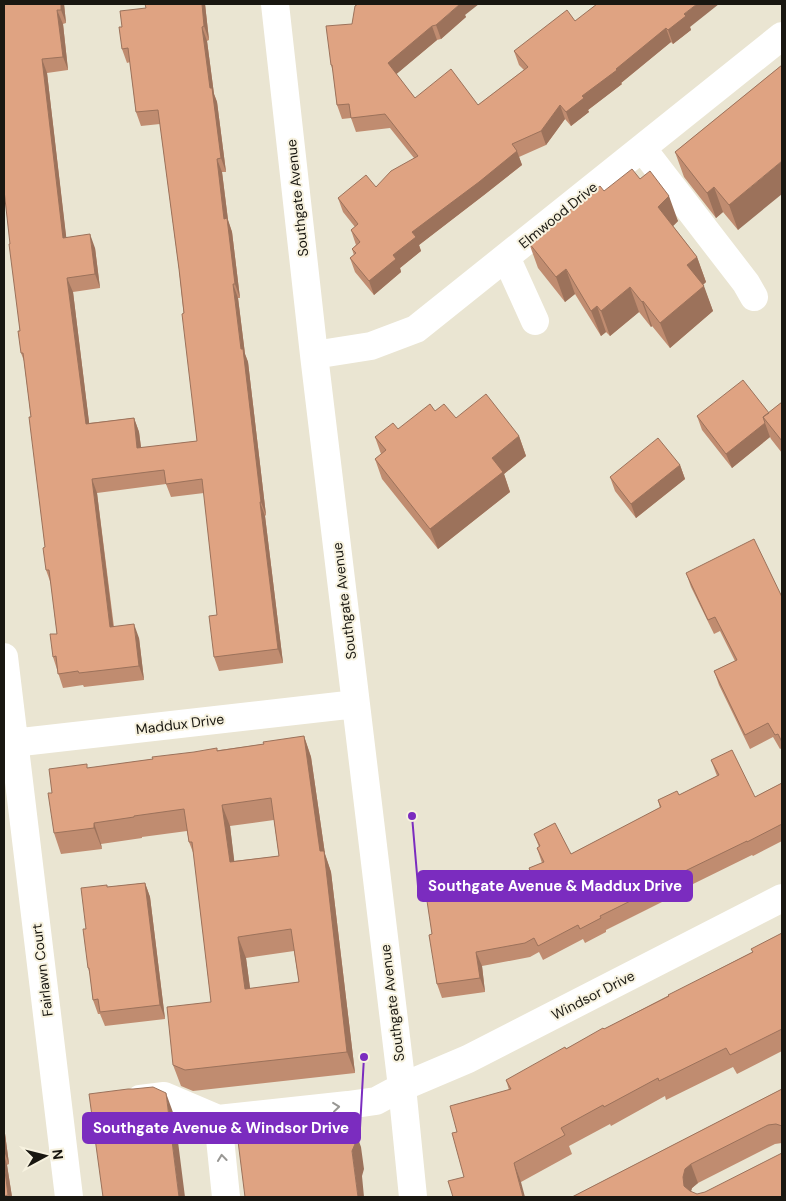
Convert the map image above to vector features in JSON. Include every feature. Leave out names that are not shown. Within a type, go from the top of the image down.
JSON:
[{"type":"street","name":"Southgate Avenue","points":[[275,4],[314,355],[414,1197]]},
{"type":"street","name":"Elmwood Drive","points":[[314,355],[371,346],[416,329],[782,36]]},
{"type":"street","points":[[642,148],[746,283],[754,297]]},
{"type":"street","points":[[506,256],[535,320]]},
{"type":"street","name":"Fairlawn Court","points":[[4,656],[9,744],[70,1197]]},
{"type":"street","name":"Maddux Drive","points":[[9,744],[356,704]]},
{"type":"street","name":"Windsor Drive","points":[[218,1119],[376,1101],[402,1087],[468,1059],[782,898]]},
{"type":"street","points":[[140,1099],[164,1096],[218,1119],[226,1197]]},
{"type":"building","points":[[4,4],[61,4],[61,10],[57,10],[63,57],[42,59],[63,238],[90,234],[95,274],[67,278],[86,424],[134,418],[137,448],[197,441],[182,314],[184,313],[179,269],[158,110],[136,112],[128,48],[122,49],[119,27],[122,27],[120,11],[146,8],[145,4],[202,4],[204,26],[202,27],[221,158],[217,159],[224,219],[227,218],[235,284],[233,284],[241,349],[243,349],[278,649],[214,657],[209,616],[217,615],[202,479],[166,484],[164,470],[92,479],[110,627],[134,624],[139,666],[58,674],[56,656],[53,657],[50,634],[57,634],[49,570],[46,570],[43,548],[45,547],[29,417],[31,417],[23,353],[21,353],[18,331],[20,331],[4,190]]},
{"type":"building","points":[[358,4],[460,4],[388,63],[415,98],[451,69],[478,105],[528,67],[514,51],[567,10],[575,21],[597,4],[697,4],[684,14],[686,16],[668,30],[666,28],[617,70],[582,96],[584,98],[566,112],[560,105],[541,131],[512,144],[517,151],[412,232],[416,237],[393,255],[396,259],[369,281],[350,258],[356,253],[352,249],[360,242],[351,230],[358,224],[338,198],[366,175],[376,187],[391,171],[418,156],[385,114],[351,118],[349,104],[337,105],[326,26],[352,24],[355,6]]},
{"type":"building","points":[[782,65],[782,161],[729,205],[714,187],[707,193],[675,152]]},
{"type":"building","points":[[632,169],[640,179],[650,171],[669,196],[658,207],[697,257],[687,265],[704,286],[660,323],[630,287],[601,311],[597,306],[591,311],[566,269],[556,277],[529,243],[600,186],[604,191]]},
{"type":"building","points":[[743,380],[769,413],[763,417],[765,423],[726,454],[697,416]]},
{"type":"building","points":[[486,394],[519,436],[492,458],[503,472],[430,529],[375,459],[386,450],[375,437],[393,423],[398,429],[430,404],[435,411],[444,404],[456,418]]},
{"type":"building","points":[[782,402],[782,441],[763,417]]},
{"type":"building","points":[[658,438],[680,465],[631,504],[610,477]]},
{"type":"building","points":[[754,539],[782,597],[782,742],[778,734],[775,735],[768,723],[745,735],[714,671],[737,660],[715,617],[708,620],[686,573]]},
{"type":"building","points":[[304,736],[320,851],[324,851],[347,1052],[185,1070],[173,1065],[167,1007],[211,1002],[192,842],[189,842],[184,809],[94,823],[94,828],[54,833],[48,793],[52,793],[49,769],[87,764],[87,768],[217,748],[217,751],[264,744],[263,742]],"holes":[[[271,798],[279,856],[230,862],[222,805]],[[291,929],[299,982],[245,989],[238,937]]]},
{"type":"building","points":[[732,750],[755,797],[782,783],[782,824],[685,871],[687,873],[600,916],[601,918],[580,929],[578,925],[538,946],[534,938],[525,943],[476,952],[480,978],[437,984],[429,935],[432,934],[427,901],[493,892],[531,873],[529,868],[544,862],[537,848],[540,846],[534,834],[555,823],[571,854],[661,807],[658,800],[677,791],[679,795],[719,775],[711,760]]},
{"type":"building","points":[[145,883],[160,1005],[100,1012],[98,999],[93,1000],[88,968],[83,929],[86,929],[81,888]]},
{"type":"building","points":[[782,933],[782,1029],[730,1055],[726,1048],[659,1081],[658,1078],[561,1128],[565,1135],[514,1163],[523,1197],[453,1197],[448,1181],[464,1177],[452,1133],[457,1132],[450,1106],[511,1089],[506,1080],[565,1047],[566,1049],[603,1028],[753,952],[751,949]]},
{"type":"building","points":[[153,1087],[166,1093],[179,1197],[103,1197],[89,1094]]},
{"type":"building","points":[[782,1089],[782,1126],[776,1124],[768,1125],[691,1164],[685,1169],[683,1177],[684,1186],[697,1194],[705,1192],[782,1153],[782,1197],[572,1197]]},
{"type":"building","points":[[352,1122],[355,1144],[352,1151],[358,1197],[245,1197],[238,1141],[336,1130]]},
{"type":"building","points":[[4,1163],[8,1195],[4,1196]]},
{"type":"place","name":"Southgate Avenue & Maddux Drive","points":[[412,816]]},
{"type":"place","name":"Southgate Avenue & Windsor Drive","points":[[364,1057]]}]
